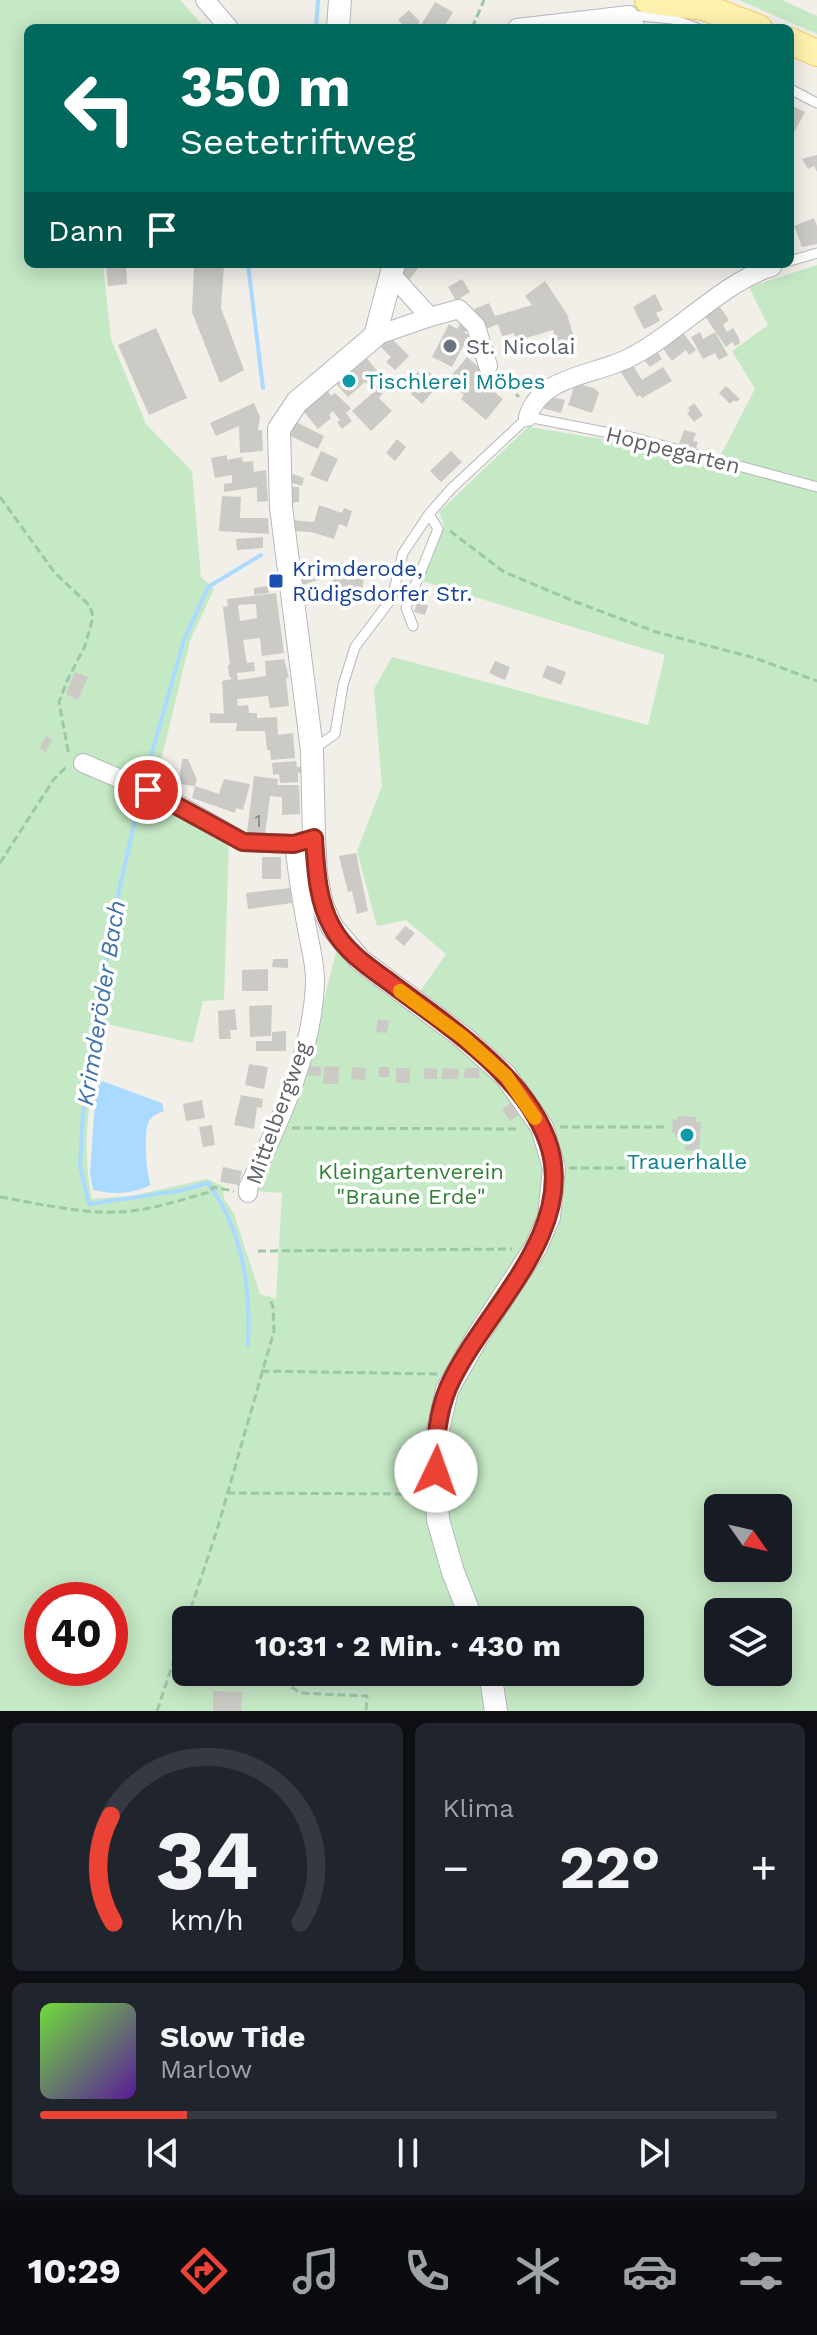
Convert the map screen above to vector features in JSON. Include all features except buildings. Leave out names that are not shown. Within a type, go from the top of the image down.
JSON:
[{"type":"main road","points":[[638,14],[678,1],[704,7],[731,22]]},
{"type":"main road","points":[[794,43],[817,53]]},
{"type":"street","points":[[205,0],[226,24]]},
{"type":"street","points":[[338,24],[340,0]]},
{"type":"street","points":[[552,24],[638,14]]},
{"type":"street","points":[[529,413],[547,389],[628,359],[657,342],[750,268]]},
{"type":"street","points":[[392,269],[430,317]]},
{"type":"street","points":[[375,336],[392,269]]},
{"type":"street","points":[[467,1606],[442,1533],[434,1448],[447,1390],[536,1247],[549,1217],[554,1168],[542,1127],[506,1076],[464,1038],[360,960],[332,927],[322,905],[304,841],[312,750],[281,507],[279,429],[297,402],[375,336],[430,317],[459,309],[476,326],[488,366]]},
{"type":"street","points":[[83,763],[142,787],[243,842],[304,841]]},
{"type":"street","name":"Mittelbergweg","points":[[248,1193],[295,1080],[316,982],[304,841]]},
{"type":"street","points":[[492,1686],[496,1711]]},
{"type":"lane","points":[[638,14],[686,24]]},
{"type":"lane","points":[[794,91],[817,103]]},
{"type":"lane","points":[[794,260],[817,253]]},
{"type":"lane","points":[[312,750],[335,734],[343,685],[355,647],[392,598],[403,553],[429,514],[451,489],[529,413]]},
{"type":"lane","name":"Hoppegarten","points":[[529,413],[817,487]]},
{"type":"lane","points":[[413,626],[406,608],[438,529],[429,514]]},
{"type":"path","points":[[474,24],[484,0]]},
{"type":"path","points":[[488,366],[529,413]]},
{"type":"path","points":[[0,497],[55,573],[90,606],[93,617],[85,646],[59,702],[70,764],[54,779],[0,863]]},
{"type":"path","points":[[438,529],[445,527],[504,572],[576,602],[656,632],[755,658],[817,681]]},
{"type":"path","points":[[276,1128],[667,1127]]},
{"type":"path","points":[[554,1168],[728,1168]]},
{"type":"path","points":[[0,1197],[92,1213],[131,1211],[211,1190]]},
{"type":"path","points":[[258,1251],[536,1247]]},
{"type":"path","points":[[192,1606],[274,1331],[273,1307],[269,1297]]},
{"type":"path","points":[[261,1371],[439,1374],[461,1365]]},
{"type":"path","points":[[227,1493],[437,1494]]},
{"type":"path","points":[[157,1711],[172,1666]]},
{"type":"path","points":[[290,1686],[300,1693],[367,1696],[366,1711]]},
{"type":"green space","name":"Kleingartenverein \"Braune Erde\"","points":[[0,0],[180,0],[201,24],[24,24],[24,268],[103,268],[111,339],[146,424],[192,471],[201,577],[214,589],[190,641],[152,798],[229,837],[224,1000],[203,1001],[193,1043],[106,1024],[87,1132],[92,1199],[131,1196],[207,1179],[223,1186],[224,1199],[234,1214],[260,1294],[276,1299],[282,1193],[254,1191],[304,1079],[343,925],[357,945],[420,992],[446,954],[406,920],[377,926],[357,851],[382,786],[374,689],[392,657],[648,725],[665,655],[422,581],[444,525],[439,512],[528,427],[628,443],[715,466],[755,389],[732,351],[768,325],[749,287],[817,265],[817,1711],[0,1711]]},
{"type":"green space","points":[[739,0],[782,0],[817,16],[817,34]]},
{"type":"water","points":[[102,1081],[162,1103],[164,1111],[151,1119],[147,1129],[147,1164],[151,1185],[123,1193],[93,1190],[90,1173],[96,1090]]},
{"type":"waterway","name":"Krimderöder Bach","points":[[316,24],[318,0]]},
{"type":"waterway","name":"Krimderöder Bach","points":[[248,268],[263,388]]},
{"type":"waterway","name":"Krimderöder Bach","points":[[143,784],[184,640],[208,587],[261,555]]},
{"type":"waterway","name":"Krimderöder Bach","points":[[141,792],[110,932],[83,1113],[80,1166],[89,1204],[178,1191],[208,1183],[229,1220],[242,1260],[248,1302],[248,1345]]},
{"type":"slow traffic","points":[[400,991],[464,1038],[506,1076],[535,1118]]},
{"type":"place","name":"St. Nicolai","points":[[450,346]]},
{"type":"place","name":"Tischlerei Möbes","points":[[349,381]]},
{"type":"place","name":"Krimderode, Rüdigsdorfer Str.","points":[[276,581]]},
{"type":"place","name":"Trauerhalle","points":[[687,1135]]},
{"type":"route","points":[[148,790],[243,842],[294,844],[314,838],[316,875],[322,905],[344,944],[360,960],[464,1038],[506,1076],[542,1127],[554,1168],[549,1217],[535,1250],[479,1334],[447,1390],[434,1448],[436,1471]]}]
